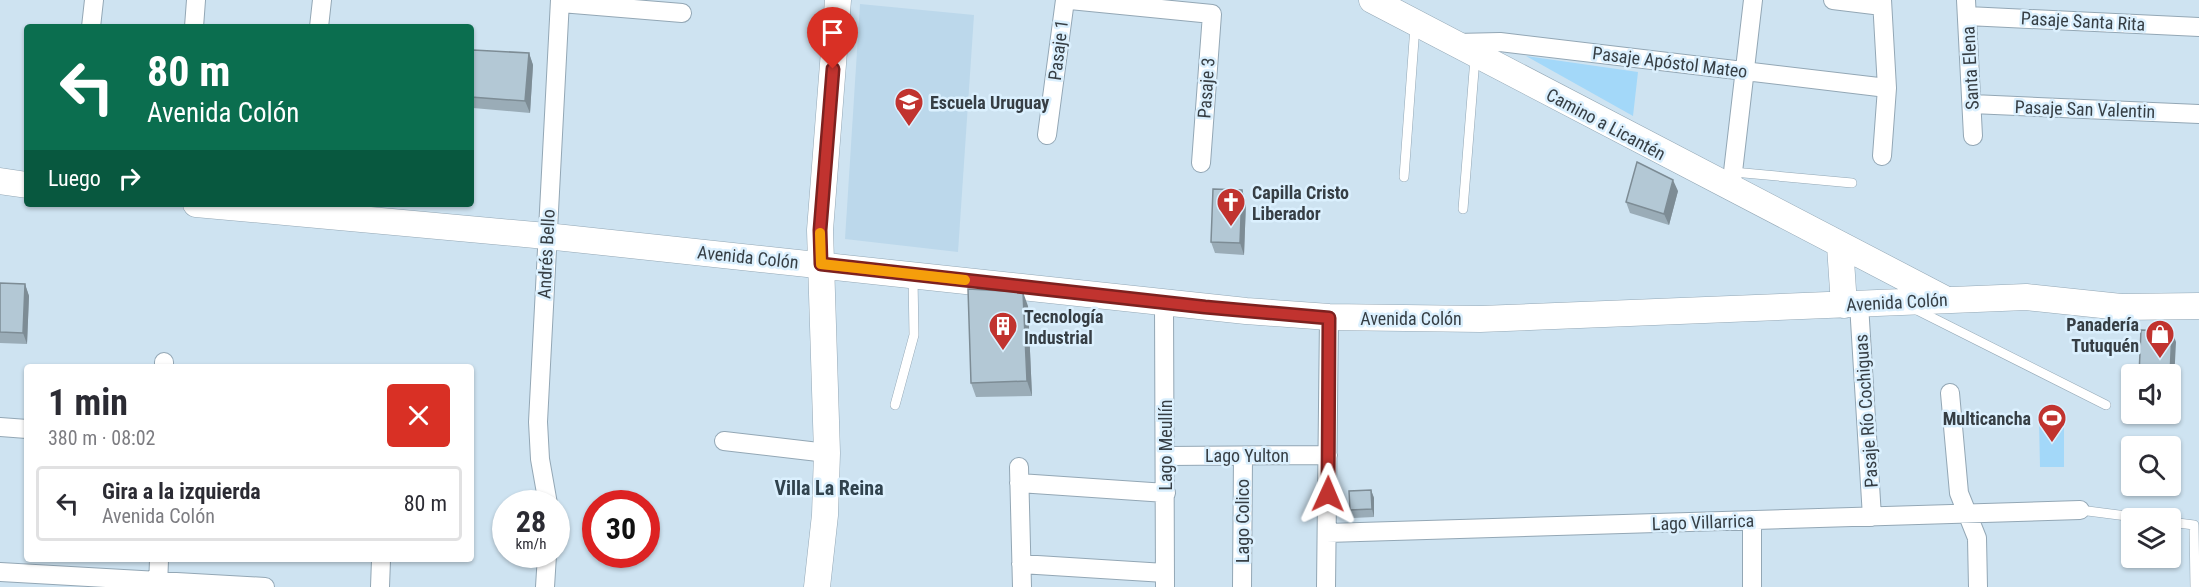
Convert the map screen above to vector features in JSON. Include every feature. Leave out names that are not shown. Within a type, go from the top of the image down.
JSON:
[{"type":"street","points":[[91,24],[94,0]]},
{"type":"street","points":[[194,24],[196,0]]},
{"type":"street","points":[[319,24],[322,0]]},
{"type":"street","points":[[817,587],[825,515],[826,453],[820,230],[838,0]]},
{"type":"street","name":"Pasaje 1","points":[[1047,135],[1065,0]]},
{"type":"street","name":"Pasaje 3","points":[[1070,0],[1212,14],[1201,163]]},
{"type":"street","name":"Camino a Licantén","points":[[1372,0],[1465,50],[1732,181],[1840,246],[1946,299]]},
{"type":"street","points":[[1732,181],[1753,0]]},
{"type":"street","points":[[1833,0],[1882,3],[1887,88],[1882,156]]},
{"type":"street","name":"Andrés Bello","points":[[546,490],[538,441],[546,236],[560,1],[682,13]]},
{"type":"street","name":"Pasaje Santa Rita","points":[[1967,8],[2199,27]]},
{"type":"street","name":"Santa Elena","points":[[1967,8],[1973,136]]},
{"type":"street","name":"Pasaje Apóstol Mateo","points":[[1465,50],[1500,42],[1887,88]]},
{"type":"street","name":"Pasaje San Valentin","points":[[1972,105],[2199,114]]},
{"type":"street","points":[[0,182],[24,186]]},
{"type":"street","points":[[0,198],[24,197]]},
{"type":"street","name":"Avenida Colón","points":[[272,207],[322,209],[546,236],[821,264],[1164,303],[1329,318],[1480,319],[2026,297],[2121,307],[2199,306]]},
{"type":"street","points":[[1840,246],[1851,305]]},
{"type":"street","name":"Lago Meullín","points":[[1164,303],[1165,580]]},
{"type":"street","name":"Pasaje Río Cochiguas","points":[[1851,305],[1872,517]]},
{"type":"street","points":[[1326,587],[1329,318]]},
{"type":"street","points":[[1950,393],[1959,493],[1977,538],[1978,587]]},
{"type":"street","points":[[0,427],[24,429]]},
{"type":"street","points":[[724,441],[826,453]]},
{"type":"street","name":"Lago Yulton","points":[[1166,456],[1328,455]]},
{"type":"street","name":"Lago Colico","points":[[1242,587],[1243,456]]},
{"type":"street","points":[[1022,587],[1019,475],[1166,493]]},
{"type":"street","name":"Lago Villarrica","points":[[1327,533],[2080,510]]},
{"type":"street","points":[[1752,520],[1752,587]]},
{"type":"street","points":[[158,584],[159,562]]},
{"type":"street","points":[[380,587],[381,562]]},
{"type":"street","points":[[1021,564],[1165,580]]},
{"type":"street","points":[[0,572],[84,568],[158,584],[265,587]]},
{"type":"street","points":[[545,587],[546,568]]},
{"type":"lane","points":[[1404,177],[1415,24]]},
{"type":"lane","points":[[1463,209],[1465,50]]},
{"type":"lane","points":[[1732,181],[1852,183]]},
{"type":"lane","points":[[895,405],[914,335],[913,274]]},
{"type":"lane","points":[[1902,302],[2106,405]]},
{"type":"lane","points":[[2080,510],[2121,515]]},
{"type":"lane","points":[[2181,523],[2194,525],[2195,587]]},
{"type":"shaded area","name":"Escuela Uruguay","points":[[860,4],[974,15],[958,252],[845,239]]},
{"type":"shaded area","points":[[1526,56],[1638,72],[1633,116]]},
{"type":"shaded area","name":"Multicancha","points":[[2039,421],[2064,421],[2064,467],[2040,467]]},
{"type":"building","points":[[474,50],[529,53],[525,101],[474,97]]},
{"type":"building","points":[[1637,162],[1673,180],[1664,214],[1626,202]]},
{"type":"building","name":"Capilla Cristo Liberador","points":[[1213,189],[1242,190],[1240,243],[1211,242]]},
{"type":"building","points":[[0,283],[25,284],[23,333],[0,332]]},
{"type":"building","name":"Tecnología Industrial","points":[[968,289],[1023,292],[1027,381],[971,383]]},
{"type":"building","points":[[2141,330],[2172,331],[2170,364],[2139,364]]},
{"type":"building","points":[[1371,490],[1372,509],[1350,510],[1349,491]]},
{"type":"slow traffic","points":[[820,233],[821,264],[965,280]]},
{"type":"place","name":"Escuela Uruguay","points":[[909,128]]},
{"type":"place","name":"Capilla Cristo Liberador","points":[[1231,228]]},
{"type":"place","name":"Tecnología Industrial","points":[[1003,352]]},
{"type":"place","name":"Panadería Tutuquén","points":[[2160,360]]},
{"type":"place","name":"Multicancha","points":[[2052,444]]},
{"type":"district","name":"Villa La Reina","points":[[829,488]]},
{"type":"route","points":[[833,69],[820,230],[821,264],[1205,307],[1329,318],[1328,494]]}]
